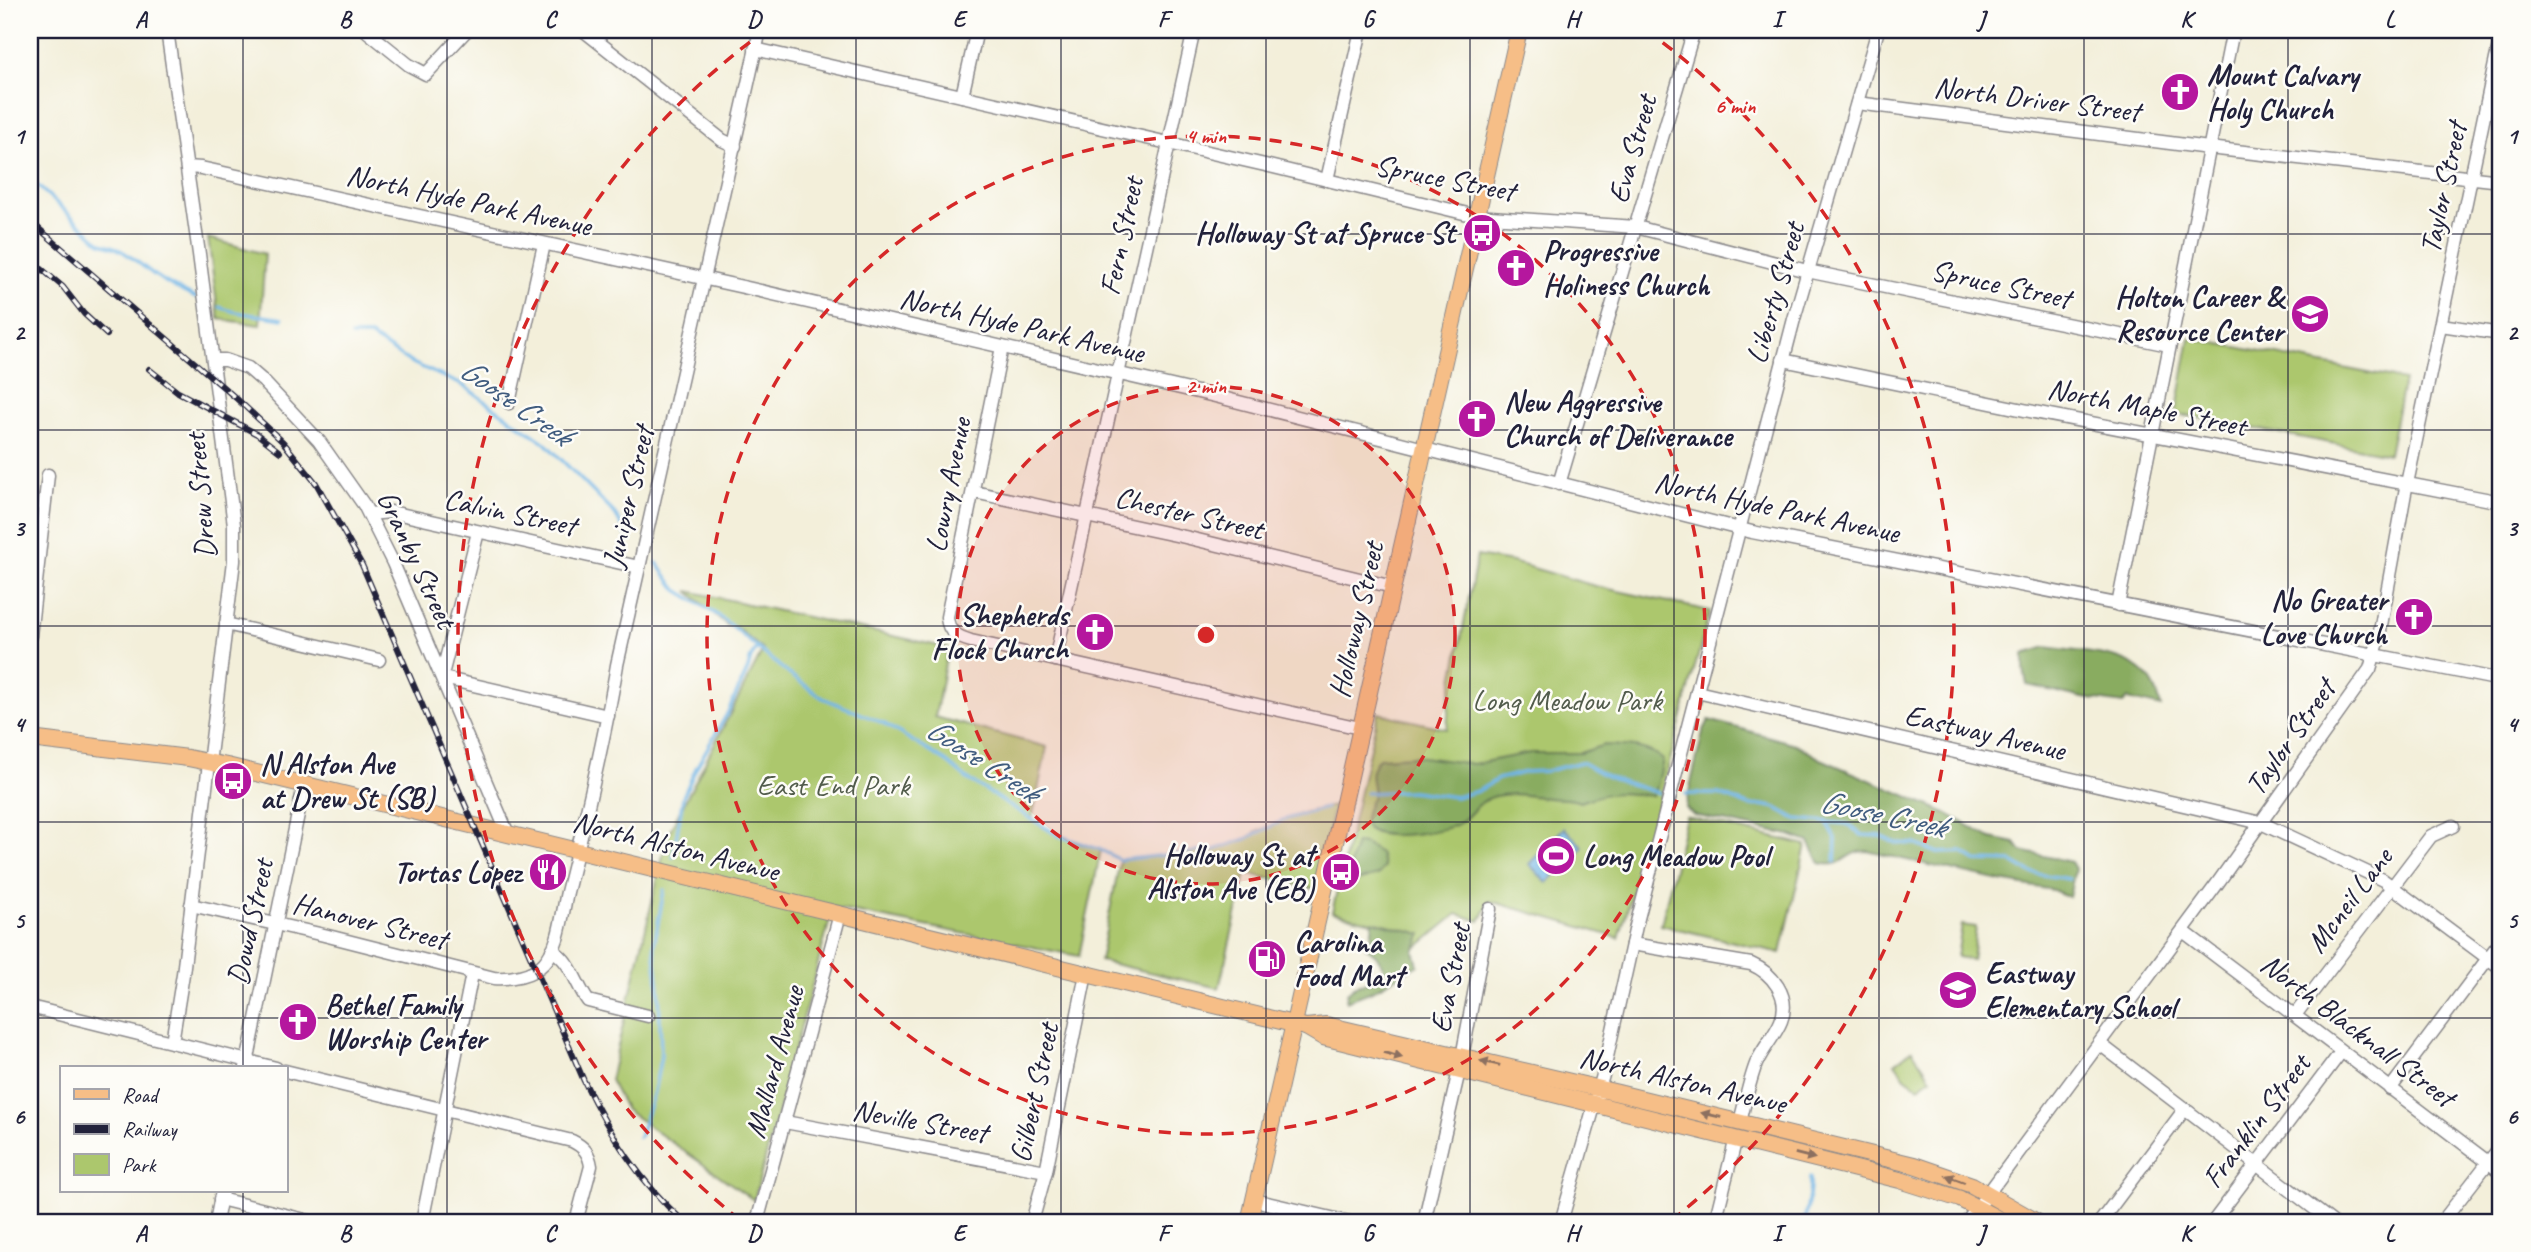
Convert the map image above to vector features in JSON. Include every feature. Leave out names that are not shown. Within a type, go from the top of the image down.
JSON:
[{"type":"main road","name":"Holloway Street","points":[[1249,1222],[1300,1025],[1360,728],[1519,30]]},
{"type":"main road","name":"North Alston Avenue","points":[[30,740],[208,762],[1300,1025],[1326,1025],[1460,1064],[1597,1096],[1740,1122],[1914,1165],[1956,1179],[1989,1193],[2037,1222]]},
{"type":"main road","name":"North Alston Avenue","points":[[1597,1096],[1736,1138],[1927,1187],[2004,1222]]},
{"type":"street","name":"Drew Street","points":[[167,30],[234,525],[234,561],[183,974],[172,1042]]},
{"type":"street","points":[[368,32],[409,65],[425,74],[467,30]]},
{"type":"street","points":[[583,30],[722,140],[735,146]]},
{"type":"street","name":"Juniper Street","points":[[536,970],[552,950],[578,851],[760,30]]},
{"type":"street","points":[[962,96],[977,30]]},
{"type":"street","name":"Fern Street","points":[[1055,660],[1194,30]]},
{"type":"street","points":[[1327,180],[1361,30]]},
{"type":"street","name":"Eva Street","points":[[1559,484],[1694,30]]},
{"type":"street","name":"Liberty Street","points":[[1561,1222],[1597,1096],[1632,944],[1783,360],[1878,30]]},
{"type":"street","points":[[2118,605],[2232,30]]},
{"type":"street","name":"Taylor Street","points":[[1967,1222],[2183,931],[2370,669],[2375,656],[2407,484],[2501,35]]},
{"type":"street","name":"Spruce Street","points":[[755,49],[1476,216],[1636,227],[1807,271],[2169,345]]},
{"type":"street","name":"North Driver Street","points":[[1857,103],[2209,148],[2501,181]]},
{"type":"street","name":"North Hyde Park Avenue","points":[[187,167],[704,279],[1118,374],[1739,530],[2501,680]]},
{"type":"street","points":[[509,403],[544,244]]},
{"type":"street","points":[[2441,325],[2501,334]]},
{"type":"street","name":"Lowry Avenue","points":[[1002,347],[947,617],[948,625],[952,633],[971,642],[1055,660]]},
{"type":"street","name":"Granby Street","points":[[213,360],[239,364],[263,381],[326,450],[351,483],[393,563],[508,834]]},
{"type":"street","name":"North Maple Street","points":[[1783,360],[2501,502]]},
{"type":"street","points":[[30,636],[48,475]]},
{"type":"street","name":"Chester Street","points":[[974,492],[1393,587]]},
{"type":"street","name":"Calvin Street","points":[[369,514],[391,512],[639,567]]},
{"type":"street","points":[[478,532],[442,676],[608,716]]},
{"type":"street","points":[[226,624],[379,660]]},
{"type":"street","points":[[1055,660],[1360,728]]},
{"type":"street","name":"Eastway Avenue","points":[[1696,692],[2261,823],[2393,887],[2501,968]]},
{"type":"street","name":"Dowd Street","points":[[247,1065],[278,924],[304,785]]},
{"type":"street","name":"Mcneil Lane","points":[[2295,1014],[2431,836],[2453,827]]},
{"type":"street","name":"Hanover Street","points":[[191,905],[278,924],[472,974],[510,978],[536,970]]},
{"type":"street","name":"Eva Street","points":[[1424,1222],[1460,1064],[1490,909]]},
{"type":"street","name":"Mallard Avenue","points":[[757,1222],[840,914]]},
{"type":"street","name":"North Blacknall Street","points":[[2183,931],[2501,1172]]},
{"type":"street","points":[[2390,1089],[2501,941]]},
{"type":"street","points":[[1632,944],[1751,964],[1777,984],[1783,1001],[1782,1020],[1756,1066],[1740,1122]]},
{"type":"street","points":[[552,950],[563,957],[588,1001],[648,1016]]},
{"type":"street","points":[[422,1222],[472,974]]},
{"type":"street","name":"Gilbert Street","points":[[1031,1222],[1046,1171],[1086,974]]},
{"type":"street","points":[[30,1007],[172,1042],[247,1065]]},
{"type":"street","points":[[2100,1044],[2324,1220]]},
{"type":"street","name":"Franklin Street","points":[[2213,1222],[2341,1052]]},
{"type":"street","points":[[287,1071],[572,1141],[585,1149],[591,1166],[576,1222]]},
{"type":"street","points":[[2100,1222],[2184,1110]]},
{"type":"street","name":"Neville Street","points":[[785,1122],[1046,1171]]},
{"type":"street","points":[[1715,1222],[1736,1138]]},
{"type":"street","points":[[2442,1222],[2501,1146]]},
{"type":"street","points":[[216,1222],[221,1195],[313,1222]]},
{"type":"street","points":[[1254,1200],[1349,1222]]},
{"type":"green space","points":[[208,238],[265,254],[260,325],[219,319]]},
{"type":"green space","points":[[2190,338],[2404,380],[2389,454],[2176,414]]},
{"type":"green space","name":"Long Meadow Park","points":[[1477,556],[1512,562],[1595,586],[1710,611],[1619,938],[1490,901],[1480,921],[1457,914],[1392,968],[1404,930],[1332,912],[1378,713],[1447,729],[1449,701]]},
{"type":"green space","name":"East End Park","points":[[688,591],[948,648],[935,717],[1047,747],[1032,819],[1066,839],[1101,850],[1079,956],[833,908],[754,1200],[626,1110],[610,1080],[668,834],[763,650],[736,627],[728,626]]},
{"type":"green space","points":[[2046,647],[2100,654],[2132,665],[2145,674],[2155,688],[2161,707],[2128,699],[2123,704],[2083,698],[2027,685],[2024,654]]},
{"type":"green space","points":[[1709,720],[1795,744],[1821,759],[1946,813],[1991,838],[2015,843],[2021,851],[2071,862],[2075,869],[2069,897],[2053,890],[1867,851],[1853,854],[1834,864],[1820,863],[1809,842],[1789,835],[1694,815],[1686,808],[1687,800],[1703,732]]},
{"type":"green space","points":[[1604,745],[1643,749],[1663,760],[1658,784],[1652,796],[1615,793],[1580,802],[1502,795],[1485,800],[1461,822],[1443,829],[1399,835],[1374,832],[1365,825],[1373,793],[1372,770],[1379,758],[1415,756],[1473,764],[1530,753],[1580,753]]},
{"type":"green space","points":[[1334,806],[1315,889],[1246,873],[1219,988],[1100,961],[1120,860],[1214,850],[1305,812]]},
{"type":"green space","points":[[1686,817],[1806,845],[1781,953],[1661,925]]},
{"type":"green space","points":[[1356,843],[1365,844],[1380,853],[1384,867],[1378,875],[1344,885]]},
{"type":"green space","points":[[1373,921],[1422,934],[1414,951],[1418,965],[1370,992],[1346,1001],[1347,993],[1357,985],[1378,979],[1384,968],[1376,955],[1366,947],[1371,939]]},
{"type":"green space","points":[[1962,925],[1976,927],[1972,960],[1957,957]]},
{"type":"green space","points":[[1912,1050],[1931,1078],[1919,1087],[1905,1077],[1895,1063]]},
{"type":"water","name":"Long Meadow Pool","points":[[1564,828],[1583,847],[1547,883],[1529,864]]},
{"type":"waterway","name":"Goose Creek","points":[[30,179],[101,243],[123,252],[158,277],[196,298]]},
{"type":"waterway","name":"Goose Creek","points":[[220,307],[282,319]]},
{"type":"waterway","name":"Goose Creek","points":[[351,336],[370,336],[410,362],[462,385],[545,443],[615,514],[629,540]]},
{"type":"waterway","name":"Goose Creek","points":[[657,563],[677,590],[719,616],[789,674],[823,698],[883,723],[1057,835],[1101,850],[1120,860],[1214,850],[1246,839],[1286,819],[1326,808]]},
{"type":"waterway","points":[[673,857],[683,797],[727,714],[757,648]]},
{"type":"waterway","name":"Goose Creek","points":[[1366,793],[1412,791],[1455,797],[1478,791],[1498,779],[1581,762],[1608,777],[1658,793]]},
{"type":"waterway","name":"Goose Creek","points":[[2493,783],[2501,783]]},
{"type":"waterway","name":"Goose Creek","points":[[1686,794],[1719,794],[1750,806],[1776,808],[1796,819],[1847,824],[1862,835],[1881,836],[1895,843],[1915,844],[1938,853],[1962,852],[1976,861],[2012,862],[2031,873],[2069,879]]},
{"type":"waterway","points":[[1826,821],[1836,839],[1835,862]]},
{"type":"waterway","points":[[639,1137],[654,1092],[661,1055],[659,990],[654,945],[664,890]]},
{"type":"waterway","points":[[1804,1222],[1810,1177]]},
{"type":"railway","points":[[30,221],[237,399],[283,442],[316,483],[362,565],[584,1081],[627,1157],[653,1191],[684,1222]]},
{"type":"railway","points":[[30,259],[63,287],[84,314],[107,335]]},
{"type":"railway","points":[[149,369],[178,392],[257,434],[280,452]]},
{"type":"place","name":"Mount Calvary Holy Church","points":[[2180,92]]},
{"type":"place","name":"Holloway St at Spruce St","points":[[1482,233]]},
{"type":"place","name":"Progressive Holiness Church","points":[[1516,268]]},
{"type":"place","name":"Holton Career & Resource Center","points":[[2310,314]]},
{"type":"place","name":"New Aggressive Church of Deliverance","points":[[1477,419]]},
{"type":"place","name":"No Greater Love Church","points":[[2414,617]]},
{"type":"place","name":"Shepherds Flock Church","points":[[1095,632]]},
{"type":"place","name":"N Alston Ave at Drew St (SB)","points":[[233,781]]},
{"type":"place","name":"Long Meadow Pool","points":[[1556,856]]},
{"type":"place","name":"Tortas Lopez","points":[[548,872]]},
{"type":"place","name":"Holloway St at Alston Ave (EB)","points":[[1341,872]]},
{"type":"place","name":"Carolina Food Mart","points":[[1267,959]]},
{"type":"place","name":"Eastway Elementary School","points":[[1958,990]]},
{"type":"place","name":"Bethel Family Worship Center","points":[[298,1022]]}]
